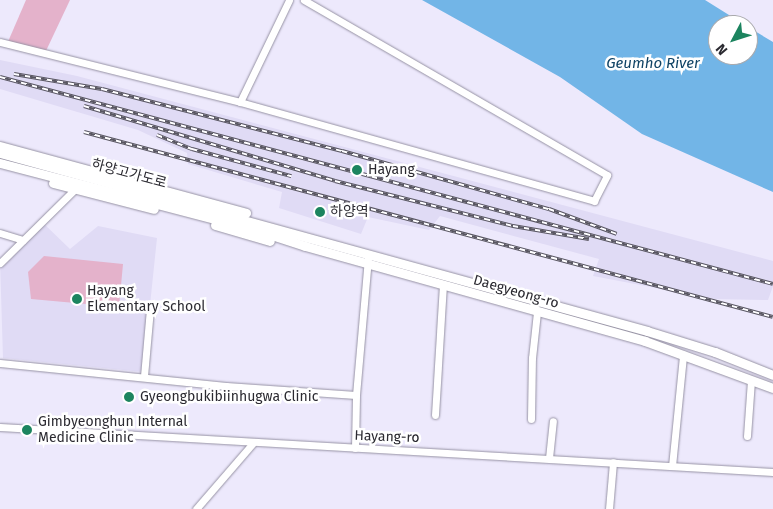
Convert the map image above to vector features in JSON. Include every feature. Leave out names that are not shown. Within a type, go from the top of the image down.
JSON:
[{"type":"main road","points":[[0,146],[223,206],[280,228]]},
{"type":"main road","name":"하양고가도로","points":[[0,153],[251,224]]},
{"type":"main road","name":"하양고가도로","points":[[0,163],[251,224]]},
{"type":"main road","points":[[0,168],[286,245],[305,246]]},
{"type":"main road","name":"Daegyeong-ro","points":[[251,224],[280,228],[368,257],[443,285],[683,355],[773,388]]},
{"type":"main road","name":"Daegyeong-ro","points":[[251,224],[305,246],[368,257],[647,331],[715,352],[773,376]]},
{"type":"street","points":[[240,102],[289,0]]},
{"type":"street","points":[[0,42],[240,102],[594,201],[607,174],[304,0]]},
{"type":"street","points":[[0,263],[75,189]]},
{"type":"street","points":[[0,233],[23,240]]},
{"type":"street","points":[[355,448],[356,395],[368,257]]},
{"type":"street","points":[[435,415],[443,285]]},
{"type":"street","points":[[144,376],[150,309]]},
{"type":"street","points":[[531,419],[532,349],[537,312]]},
{"type":"street","points":[[672,466],[683,355]]},
{"type":"street","points":[[0,363],[144,376],[226,386],[356,395]]},
{"type":"street","points":[[747,436],[751,380]]},
{"type":"street","points":[[549,458],[553,421]]},
{"type":"street","name":"Hayang-ro","points":[[0,427],[773,472]]},
{"type":"street","points":[[196,509],[253,443]]},
{"type":"street","points":[[609,509],[612,462]]},
{"type":"shaded area","points":[[26,0],[70,0],[45,53],[7,44]]},
{"type":"shaded area","points":[[0,60],[77,76],[773,261],[773,286],[768,300],[714,299],[593,276],[599,259],[440,216],[429,230],[368,217],[361,234],[279,208],[282,192],[188,164],[187,153],[138,130],[0,89]]},
{"type":"shaded area","name":"Hayang Elementary School","points":[[41,221],[70,249],[98,226],[157,238],[143,372],[3,358],[0,261]]},
{"type":"shaded area","points":[[44,256],[123,264],[119,307],[31,299],[28,272]]},
{"type":"water","name":"Geumho River","points":[[422,0],[705,0],[729,15],[708,15],[708,65],[758,65],[758,33],[773,42],[773,192],[642,134],[560,77]]},
{"type":"railway","points":[[14,74],[102,89],[342,151],[549,209],[617,234]]},
{"type":"railway","points":[[0,77],[773,284]]},
{"type":"railway","points":[[84,106],[335,181],[513,226],[589,239]]},
{"type":"railway","points":[[84,132],[773,317]]},
{"type":"railway","points":[[157,135],[192,149],[291,176]]},
{"type":"place","name":"Hayang","points":[[357,170]]},
{"type":"place","name":"하양역","points":[[320,212]]},
{"type":"place","name":"Hayang Elementary School","points":[[77,299]]},
{"type":"place","name":"Gyeongbukibiinhugwa Clinic","points":[[129,397]]},
{"type":"place","name":"Gimbyeonghun Internal Medicine Clinic","points":[[27,430]]}]
